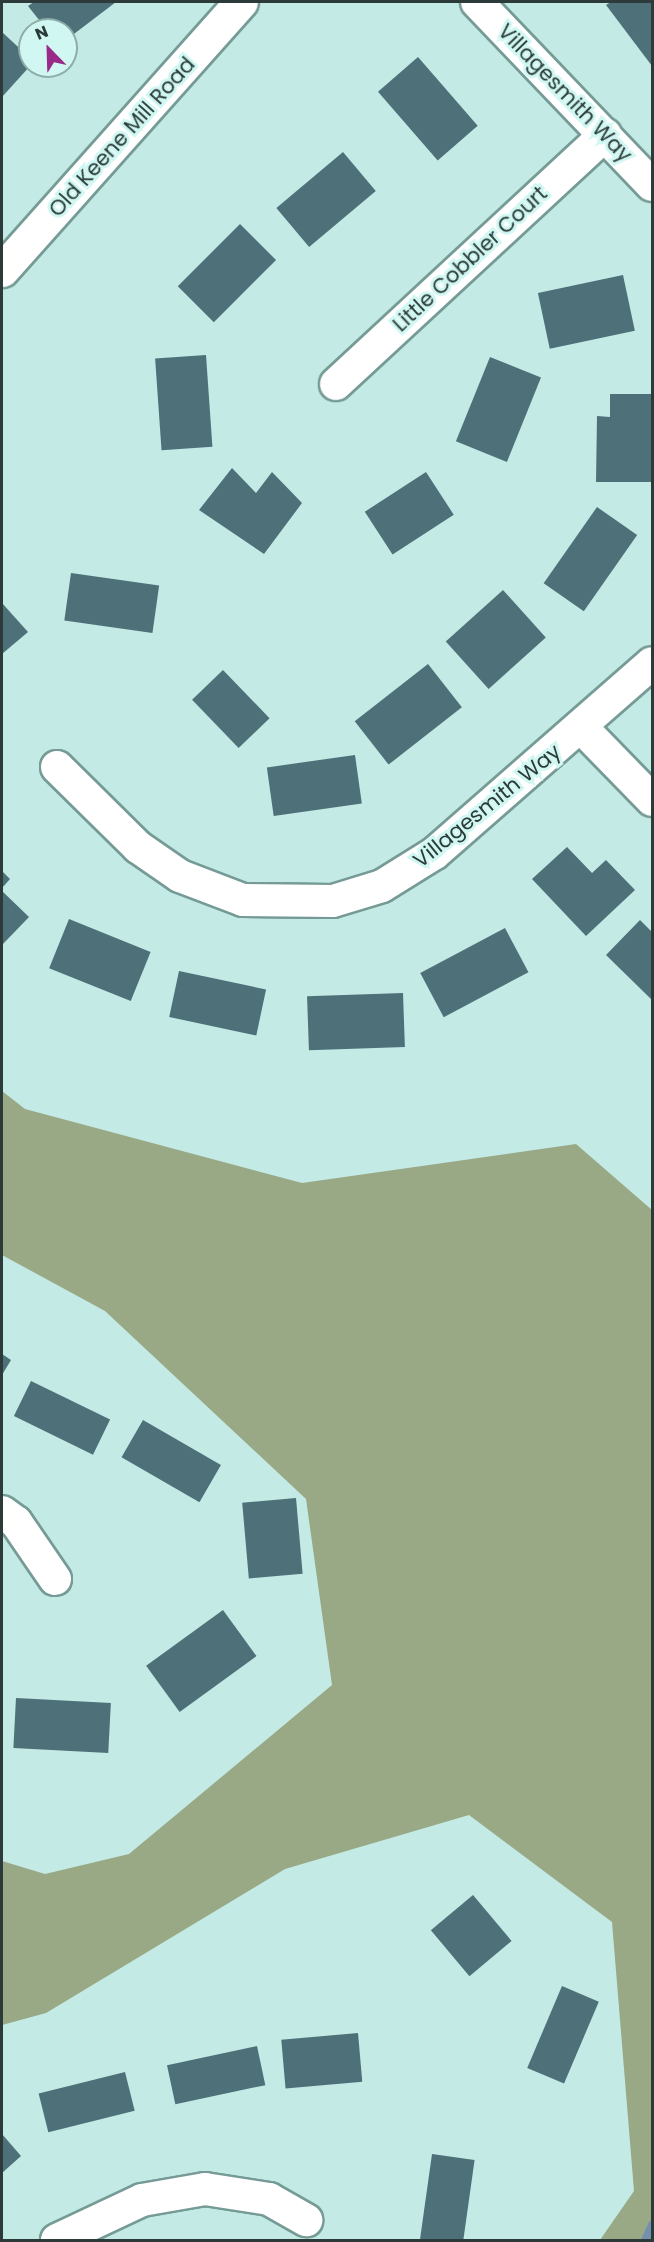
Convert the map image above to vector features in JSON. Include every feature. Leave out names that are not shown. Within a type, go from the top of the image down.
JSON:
[{"type":"main road","name":"Old Keene Mill Road","points":[[2,270],[241,2]]},
{"type":"street","name":"Villagesmith Way","points":[[477,2],[652,185]]},
{"type":"street","name":"Little Cobbler Court","points":[[336,384],[605,135]]},
{"type":"street","name":"Villagesmith Way","points":[[57,767],[138,847],[180,876],[243,900],[305,904],[355,895],[407,872],[583,729],[652,663]]},
{"type":"street","points":[[583,729],[652,800]]},
{"type":"street","points":[[2,1512],[16,1522],[55,1580]]},
{"type":"street","points":[[57,2241],[142,2200],[205,2189],[269,2199],[306,2220]]},
{"type":"green space","points":[[2,1091],[25,1109],[302,1183],[576,1144],[652,1210],[652,2240],[600,2240],[634,2191],[612,1922],[469,1815],[285,1869],[46,2013],[2,2025],[2,1861],[45,1874],[129,1854],[332,1685],[306,1499],[105,1311],[2,1255]]},
{"type":"building","points":[[34,2],[116,2],[78,31],[78,18],[38,18],[28,6]]},
{"type":"building","points":[[611,2],[652,2],[652,66],[606,5]]},
{"type":"building","points":[[2,32],[18,47],[19,78],[2,97]]},
{"type":"building","points":[[418,57],[478,126],[438,160],[378,92]]},
{"type":"building","points":[[343,152],[376,191],[309,247],[276,208]]},
{"type":"building","points":[[240,224],[276,260],[214,322],[178,286]]},
{"type":"building","points":[[623,275],[635,331],[550,349],[538,293]]},
{"type":"building","points":[[206,355],[212,447],[162,450],[155,359]]},
{"type":"building","points":[[490,357],[541,378],[507,462],[456,441]]},
{"type":"building","points":[[610,394],[652,394],[652,482],[596,482],[597,416],[610,417]]},
{"type":"building","points":[[232,468],[256,493],[272,472],[302,503],[264,554],[199,510]]},
{"type":"building","points":[[426,472],[454,515],[393,555],[365,512]]},
{"type":"building","points":[[597,507],[637,535],[584,611],[544,583]]},
{"type":"building","points":[[71,573],[159,585],[152,633],[64,621]]},
{"type":"building","points":[[503,590],[546,638],[489,689],[446,642]]},
{"type":"building","points":[[2,603],[28,632],[2,654]]},
{"type":"building","points":[[428,664],[462,707],[389,765],[355,721]]},
{"type":"building","points":[[223,670],[270,718],[239,748],[192,700]]},
{"type":"building","points":[[355,755],[362,804],[274,816],[267,767]]},
{"type":"building","points":[[567,847],[592,873],[606,860],[635,890],[586,936],[532,879]]},
{"type":"building","points":[[2,871],[10,879],[2,888]]},
{"type":"building","points":[[2,891],[29,917],[2,945]]},
{"type":"building","points":[[69,919],[151,952],[131,1001],[49,968]]},
{"type":"building","points":[[640,920],[652,932],[652,1000],[606,955]]},
{"type":"building","points":[[505,928],[528,972],[444,1017],[420,973]]},
{"type":"building","points":[[179,971],[266,990],[256,1035],[169,1017]]},
{"type":"building","points":[[403,993],[405,1047],[309,1050],[307,996]]},
{"type":"building","points":[[2,1354],[11,1360],[2,1375]]},
{"type":"building","points":[[31,1381],[110,1420],[93,1455],[14,1416]]},
{"type":"building","points":[[143,1420],[221,1465],[199,1502],[122,1457]]},
{"type":"building","points":[[296,1498],[303,1574],[249,1578],[242,1503]]},
{"type":"building","points":[[223,1610],[257,1656],[180,1712],[146,1666]]},
{"type":"building","points":[[16,1698],[111,1703],[108,1753],[13,1748]]},
{"type":"building","points":[[473,1895],[512,1941],[469,1976],[431,1930]]},
{"type":"building","points":[[562,1986],[599,2002],[564,2084],[527,2068]]},
{"type":"building","points":[[358,2033],[362,2082],[286,2089],[281,2040]]},
{"type":"building","points":[[257,2046],[265,2085],[175,2104],[167,2065]]},
{"type":"building","points":[[125,2072],[135,2111],[48,2132],[39,2094]]},
{"type":"building","points":[[2,2134],[21,2156],[2,2173]]},
{"type":"building","points":[[432,2154],[475,2160],[463,2240],[420,2239]]},
{"type":"waterway","points":[[645,2240],[652,2224]]}]
